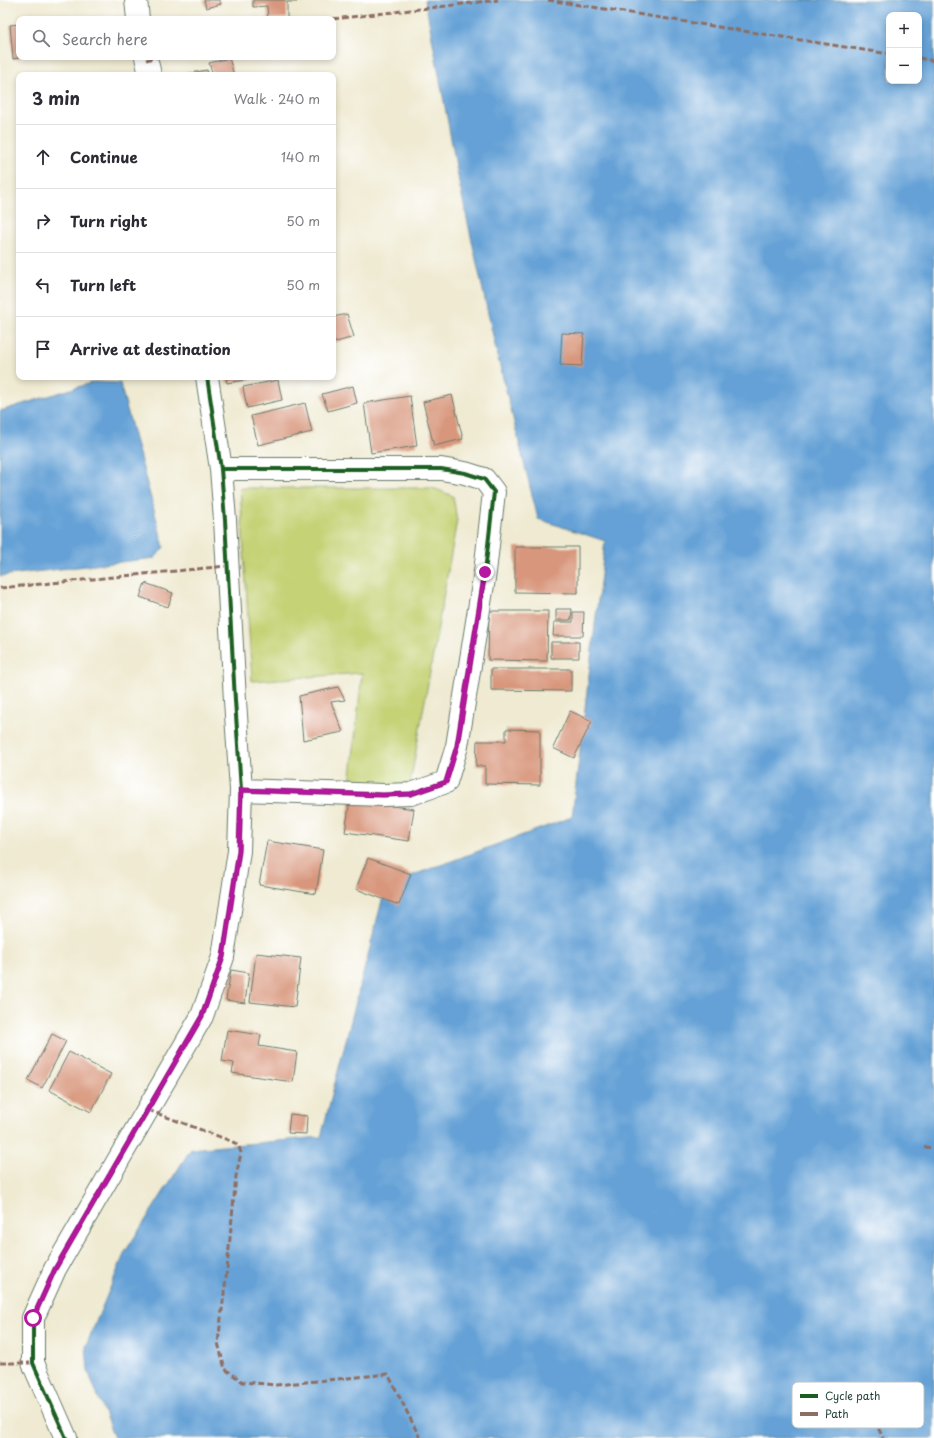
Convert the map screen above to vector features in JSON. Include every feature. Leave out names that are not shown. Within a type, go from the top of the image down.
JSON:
[{"type":"street","points":[[136,0],[138,16]]},
{"type":"street","points":[[147,60],[149,72]]},
{"type":"street","points":[[66,1438],[33,1363],[33,1318],[55,1269],[202,1016],[223,957],[239,851],[241,790],[234,700],[225,520],[221,469],[207,380]]},
{"type":"street","points":[[221,469],[441,469],[465,473],[484,479],[494,492],[485,572],[457,746],[446,782],[411,794],[383,795],[241,790]]},
{"type":"green space","points":[[240,488],[433,488],[453,496],[457,520],[409,790],[350,785],[362,673],[252,681]]},
{"type":"water","points":[[425,0],[934,0],[934,1438],[114,1438],[88,1371],[86,1346],[125,1252],[191,1149],[321,1137],[386,885],[572,817],[605,541],[538,519],[497,354],[460,187]]},
{"type":"water","points":[[94,382],[120,383],[164,547],[155,558],[0,576],[0,411]]},
{"type":"building","points":[[204,0],[219,0],[221,4],[206,8]]},
{"type":"building","points":[[253,0],[297,0],[297,2],[287,2],[287,16],[268,16],[267,6],[253,7]]},
{"type":"building","points":[[16,24],[16,58],[13,59],[10,25]]},
{"type":"building","points":[[221,60],[230,60],[233,72],[212,72],[209,63]]},
{"type":"building","points":[[207,70],[207,72],[196,72]]},
{"type":"building","points":[[347,314],[354,337],[336,342],[336,316]]},
{"type":"building","points":[[562,333],[584,334],[582,366],[560,365]]},
{"type":"building","points":[[226,380],[245,380],[227,383]]},
{"type":"building","points":[[278,380],[282,400],[247,408],[243,387]]},
{"type":"building","points":[[353,386],[357,403],[328,411],[322,394]]},
{"type":"building","points":[[452,395],[463,439],[434,446],[423,402]]},
{"type":"building","points":[[410,396],[417,446],[371,453],[364,403]]},
{"type":"building","points":[[305,403],[312,432],[258,445],[251,416]]},
{"type":"building","points":[[515,547],[578,547],[578,593],[515,592]]},
{"type":"building","points":[[145,583],[173,593],[168,607],[140,597]]},
{"type":"building","points":[[556,609],[572,609],[571,620],[556,620]]},
{"type":"building","points":[[489,611],[548,611],[547,661],[488,660]]},
{"type":"building","points":[[573,612],[584,612],[583,636],[553,636],[554,622],[573,622]]},
{"type":"building","points":[[551,642],[579,642],[579,658],[551,658]]},
{"type":"building","points":[[491,669],[571,669],[571,691],[491,690]]},
{"type":"building","points":[[338,687],[345,700],[331,702],[343,732],[303,740],[299,696]]},
{"type":"building","points":[[570,711],[592,721],[574,758],[553,748]]},
{"type":"building","points":[[506,729],[540,730],[540,785],[485,784],[485,766],[476,766],[477,741],[506,741]]},
{"type":"building","points":[[350,800],[414,809],[409,841],[345,832]]},
{"type":"building","points":[[267,841],[323,850],[316,894],[259,885]]},
{"type":"building","points":[[368,858],[411,874],[399,905],[356,889]]},
{"type":"building","points":[[256,953],[301,958],[295,1007],[250,1002]]},
{"type":"building","points":[[231,970],[249,973],[245,1003],[226,1000]]},
{"type":"building","points":[[227,1030],[261,1035],[259,1046],[297,1052],[293,1082],[232,1073],[234,1063],[222,1061]]},
{"type":"building","points":[[52,1034],[66,1041],[42,1088],[28,1080]]},
{"type":"building","points":[[69,1052],[111,1074],[91,1112],[49,1090]]},
{"type":"building","points":[[290,1114],[307,1116],[306,1134],[288,1133]]},
{"type":"marked path","points":[[336,19],[498,0]]},
{"type":"marked path","points":[[548,0],[886,54]]},
{"type":"marked path","points":[[922,59],[934,61]]},
{"type":"marked path","points":[[0,588],[227,566]]},
{"type":"marked path","points":[[148,1110],[235,1143],[239,1147],[241,1153],[236,1176],[218,1343],[225,1369],[243,1382],[276,1385],[388,1374],[420,1438]]},
{"type":"marked path","points":[[924,1147],[934,1148]]},
{"type":"marked path","points":[[0,1363],[33,1363]]},
{"type":"marked path","points":[[878,1428],[883,1438]]},
{"type":"cycle path","points":[[66,1438],[33,1363],[33,1318],[55,1269],[202,1016],[223,957],[239,851],[241,790],[225,520],[221,469],[207,380]]},
{"type":"cycle path","points":[[221,469],[441,469],[465,473],[484,479],[494,492],[485,572],[457,746],[446,782],[411,794],[383,795],[241,790]]},
{"type":"route","points":[[33,1318],[55,1269],[202,1016],[223,957],[239,851],[241,790],[383,795],[411,794],[446,782],[457,746],[485,572]]}]
